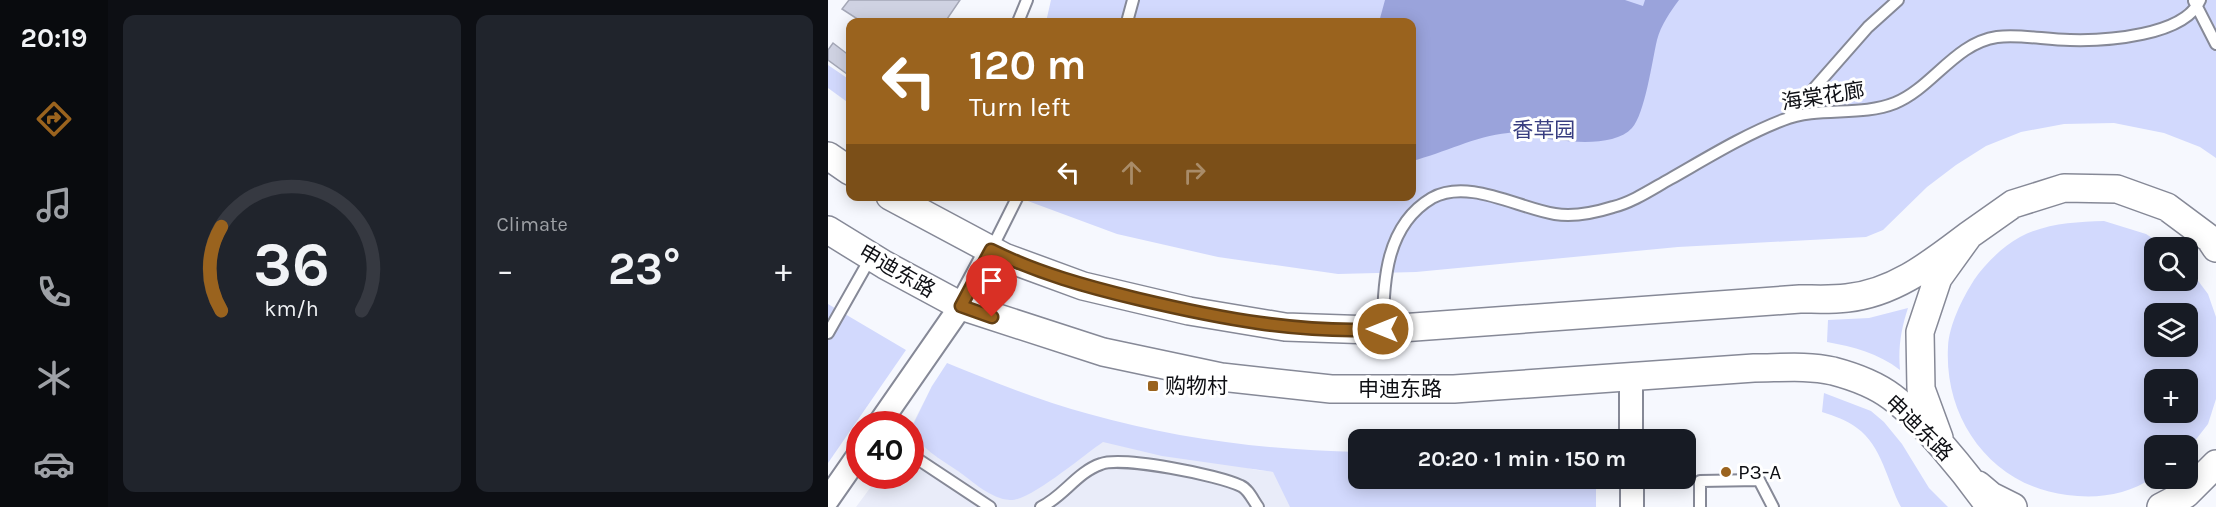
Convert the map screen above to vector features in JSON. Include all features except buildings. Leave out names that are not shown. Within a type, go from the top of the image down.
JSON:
[{"type":"street","points":[[828,156],[846,168]]},
{"type":"street","points":[[906,201],[1004,257],[1083,285],[1189,311],[1285,327],[1383,329],[1800,299],[1848,298],[1906,279],[1933,263],[2013,204],[2064,188],[2117,189],[2167,207],[2214,244]]},
{"type":"street","name":"申迪东路","points":[[828,230],[871,257],[961,306],[1103,352],[1221,377],[1331,389],[1454,389],[1764,368],[1795,367],[1832,371],[1862,381],[1891,396],[1963,472]]},
{"type":"street","points":[[1969,235],[1938,278],[1920,332],[1921,389],[1941,443],[1990,507]]},
{"type":"street","points":[[888,411],[961,306],[991,250]]},
{"type":"street","points":[[1631,377],[1631,429]]},
{"type":"street","points":[[2178,501],[2216,464]]},
{"type":"street","points":[[1963,472],[1991,496],[2013,507]]},
{"type":"street","points":[[828,499],[846,473]]},
{"type":"street","points":[[2161,507],[2178,501],[2216,474]]},
{"type":"street","points":[[1632,489],[1632,507]]},
{"type":"lane","points":[[1020,18],[1027,0]]},
{"type":"lane","points":[[1128,18],[1133,0]]},
{"type":"lane","points":[[1787,118],[1868,27],[1898,0]]},
{"type":"lane","points":[[2197,2],[2216,44]]},
{"type":"lane","name":"海棠花廊","points":[[1383,329],[1383,291],[1394,242],[1404,224],[1417,208],[1433,197],[1447,192],[1463,191],[1483,194],[1532,209],[1577,215],[1617,206],[1759,130],[1787,118],[1872,108],[1894,103],[1913,93],[1960,54],[1977,44],[1995,38],[2103,40],[2167,27],[2187,18],[2197,2]]},
{"type":"lane","points":[[991,250],[1016,201]]},
{"type":"lane","points":[[828,333],[871,257]]},
{"type":"lane","points":[[1041,507],[1052,502],[1081,476],[1101,464],[1126,461],[1220,478],[1244,487],[1258,507]]},
{"type":"lane","points":[[924,462],[990,507]]},
{"type":"lane","points":[[1700,507],[1700,481],[1759,480],[1773,507]]},
{"type":"shaded area","points":[[1385,0],[1625,0],[1643,6],[1645,0],[1679,0],[1659,34],[1637,121],[1623,135],[1612,139],[1586,142],[1508,133],[1472,141],[1416,160],[1416,18],[1380,18]]},
{"type":"shaded area","points":[[932,386],[1256,470],[1348,479],[1348,489],[1453,489],[1581,507],[856,507],[869,489],[924,489],[924,411],[919,411]]},
{"type":"green space","name":"香草园","points":[[1051,0],[2216,0],[2216,158],[2200,147],[2164,133],[2114,123],[2064,124],[2021,132],[1986,146],[1927,187],[1883,230],[1866,237],[1678,247],[1416,272],[1338,274],[1218,257],[1117,234],[1028,201],[1416,201],[1416,18],[1047,18]]},
{"type":"green space","points":[[828,65],[846,77],[846,101],[828,88]]},
{"type":"green space","points":[[2104,221],[2146,234],[2151,237],[2144,237],[2144,291],[2198,291],[2198,281],[2208,294],[2216,317],[2216,399],[2208,424],[2198,437],[2198,435],[2144,435],[2144,483],[2123,492],[2101,496],[2067,495],[2040,489],[2017,478],[1996,464],[1978,445],[1964,424],[1954,400],[1949,374],[1949,339],[1957,312],[1974,280],[2000,251],[2013,241],[2030,232],[2061,224]]},
{"type":"green space","points":[[828,304],[906,350],[864,411],[846,411],[846,437],[828,463]]},
{"type":"green space","points":[[1908,308],[1899,354],[1900,370],[1883,359],[1865,352],[1827,342],[1828,320],[1869,318]]},
{"type":"green space","points":[[947,363],[1017,391],[1122,423],[1222,442],[1348,452],[1348,489],[1596,489],[1596,507],[1290,507],[1273,472],[1162,456],[1103,442],[1043,486],[1019,499],[1003,499],[982,489],[924,446],[924,411],[920,411]]},
{"type":"green space","points":[[1824,393],[1871,411],[1884,422],[1902,444],[1929,488],[1948,507],[1901,507],[1878,454],[1865,435],[1840,418],[1822,412]]},
{"type":"place","name":"购物村","points":[[1153,386]]},
{"type":"place","name":"P3-A","points":[[1726,472]]},
{"type":"route","points":[[992,317],[961,306],[991,250],[1004,257],[1083,285],[1189,311],[1285,327],[1383,329]]}]
